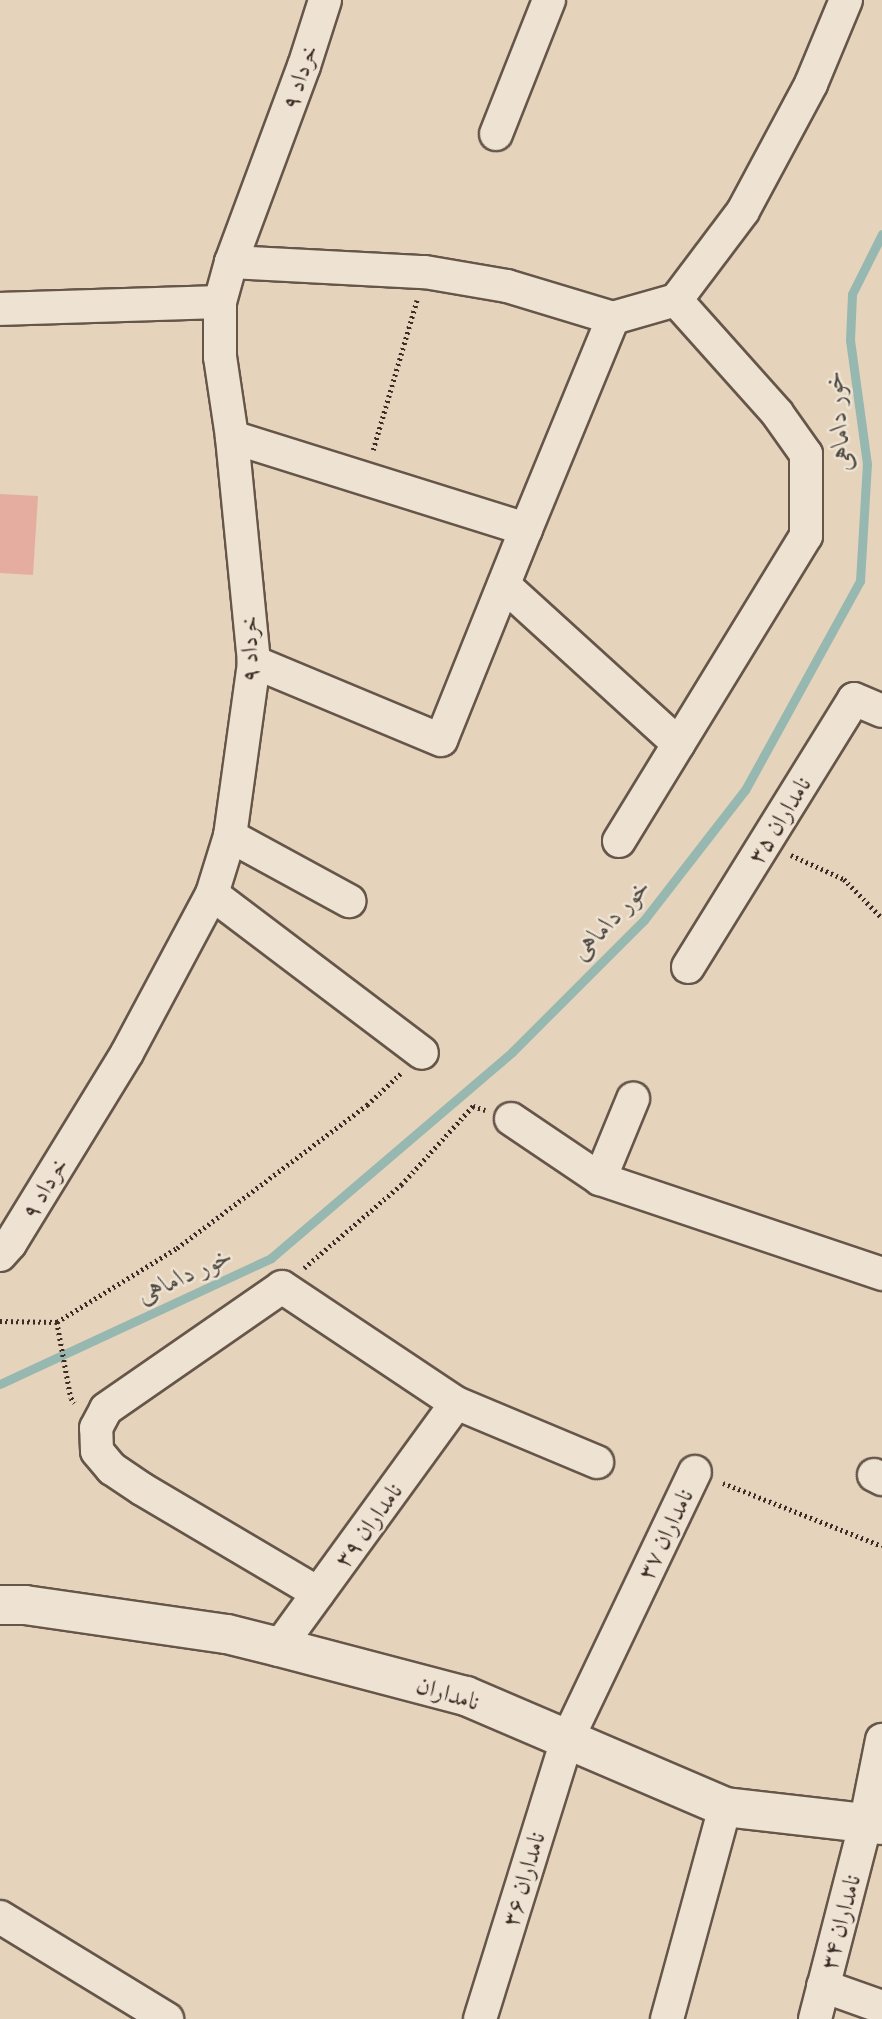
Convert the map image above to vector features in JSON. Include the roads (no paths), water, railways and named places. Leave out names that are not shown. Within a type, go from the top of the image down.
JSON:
[{"type":"street","name":"خرداد ۹","points":[[0,1255],[127,1053],[212,894],[230,836],[254,662],[232,438],[220,357],[220,302],[231,262],[304,66],[325,0]]},
{"type":"street","points":[[496,134],[549,0]]},
{"type":"street","points":[[231,262],[425,272],[507,286],[613,318],[676,300],[743,211],[811,84],[845,0]]},
{"type":"street","points":[[619,841],[806,536],[806,454],[778,413],[676,300]]},
{"type":"street","points":[[0,309],[220,302]]},
{"type":"street","points":[[254,662],[441,740],[613,318]]},
{"type":"street","points":[[232,438],[365,477],[526,530]]},
{"type":"street","points":[[504,585],[679,744]]},
{"type":"street","name":"نامداران ۳۵","points":[[688,967],[854,699],[882,711]]},
{"type":"street","points":[[230,836],[349,901]]},
{"type":"street","points":[[212,894],[422,1053]]},
{"type":"street","points":[[600,1179],[633,1099]]},
{"type":"street","points":[[511,1119],[600,1179],[882,1274]]},
{"type":"street","points":[[318,1593],[112,1469],[97,1451],[96,1428],[106,1409],[282,1287],[456,1403],[597,1462]]},
{"type":"street","name":"نامداران ۳۹","points":[[279,1647],[456,1403]]},
{"type":"street","name":"نامداران ۳۷","points":[[567,1740],[695,1472]]},
{"type":"street","name":"نامداران","points":[[0,1605],[25,1605],[227,1634],[279,1647],[466,1696],[725,1807],[873,1825]]},
{"type":"street","name":"نامداران ۳۶","points":[[480,2019],[567,1740]]},
{"type":"street","points":[[873,1825],[882,1740]]},
{"type":"street","points":[[667,2019],[725,1807]]},
{"type":"street","name":"نامداران ۳۴","points":[[815,2019],[873,1825]]},
{"type":"street","points":[[0,1917],[167,2019]]},
{"type":"street","points":[[823,1986],[882,2007]]},
{"type":"waterway","name":"خور داماهی","points":[[0,1384],[271,1258],[512,1052],[644,920],[745,790],[860,581],[867,464],[850,340],[852,294],[882,234]]}]
